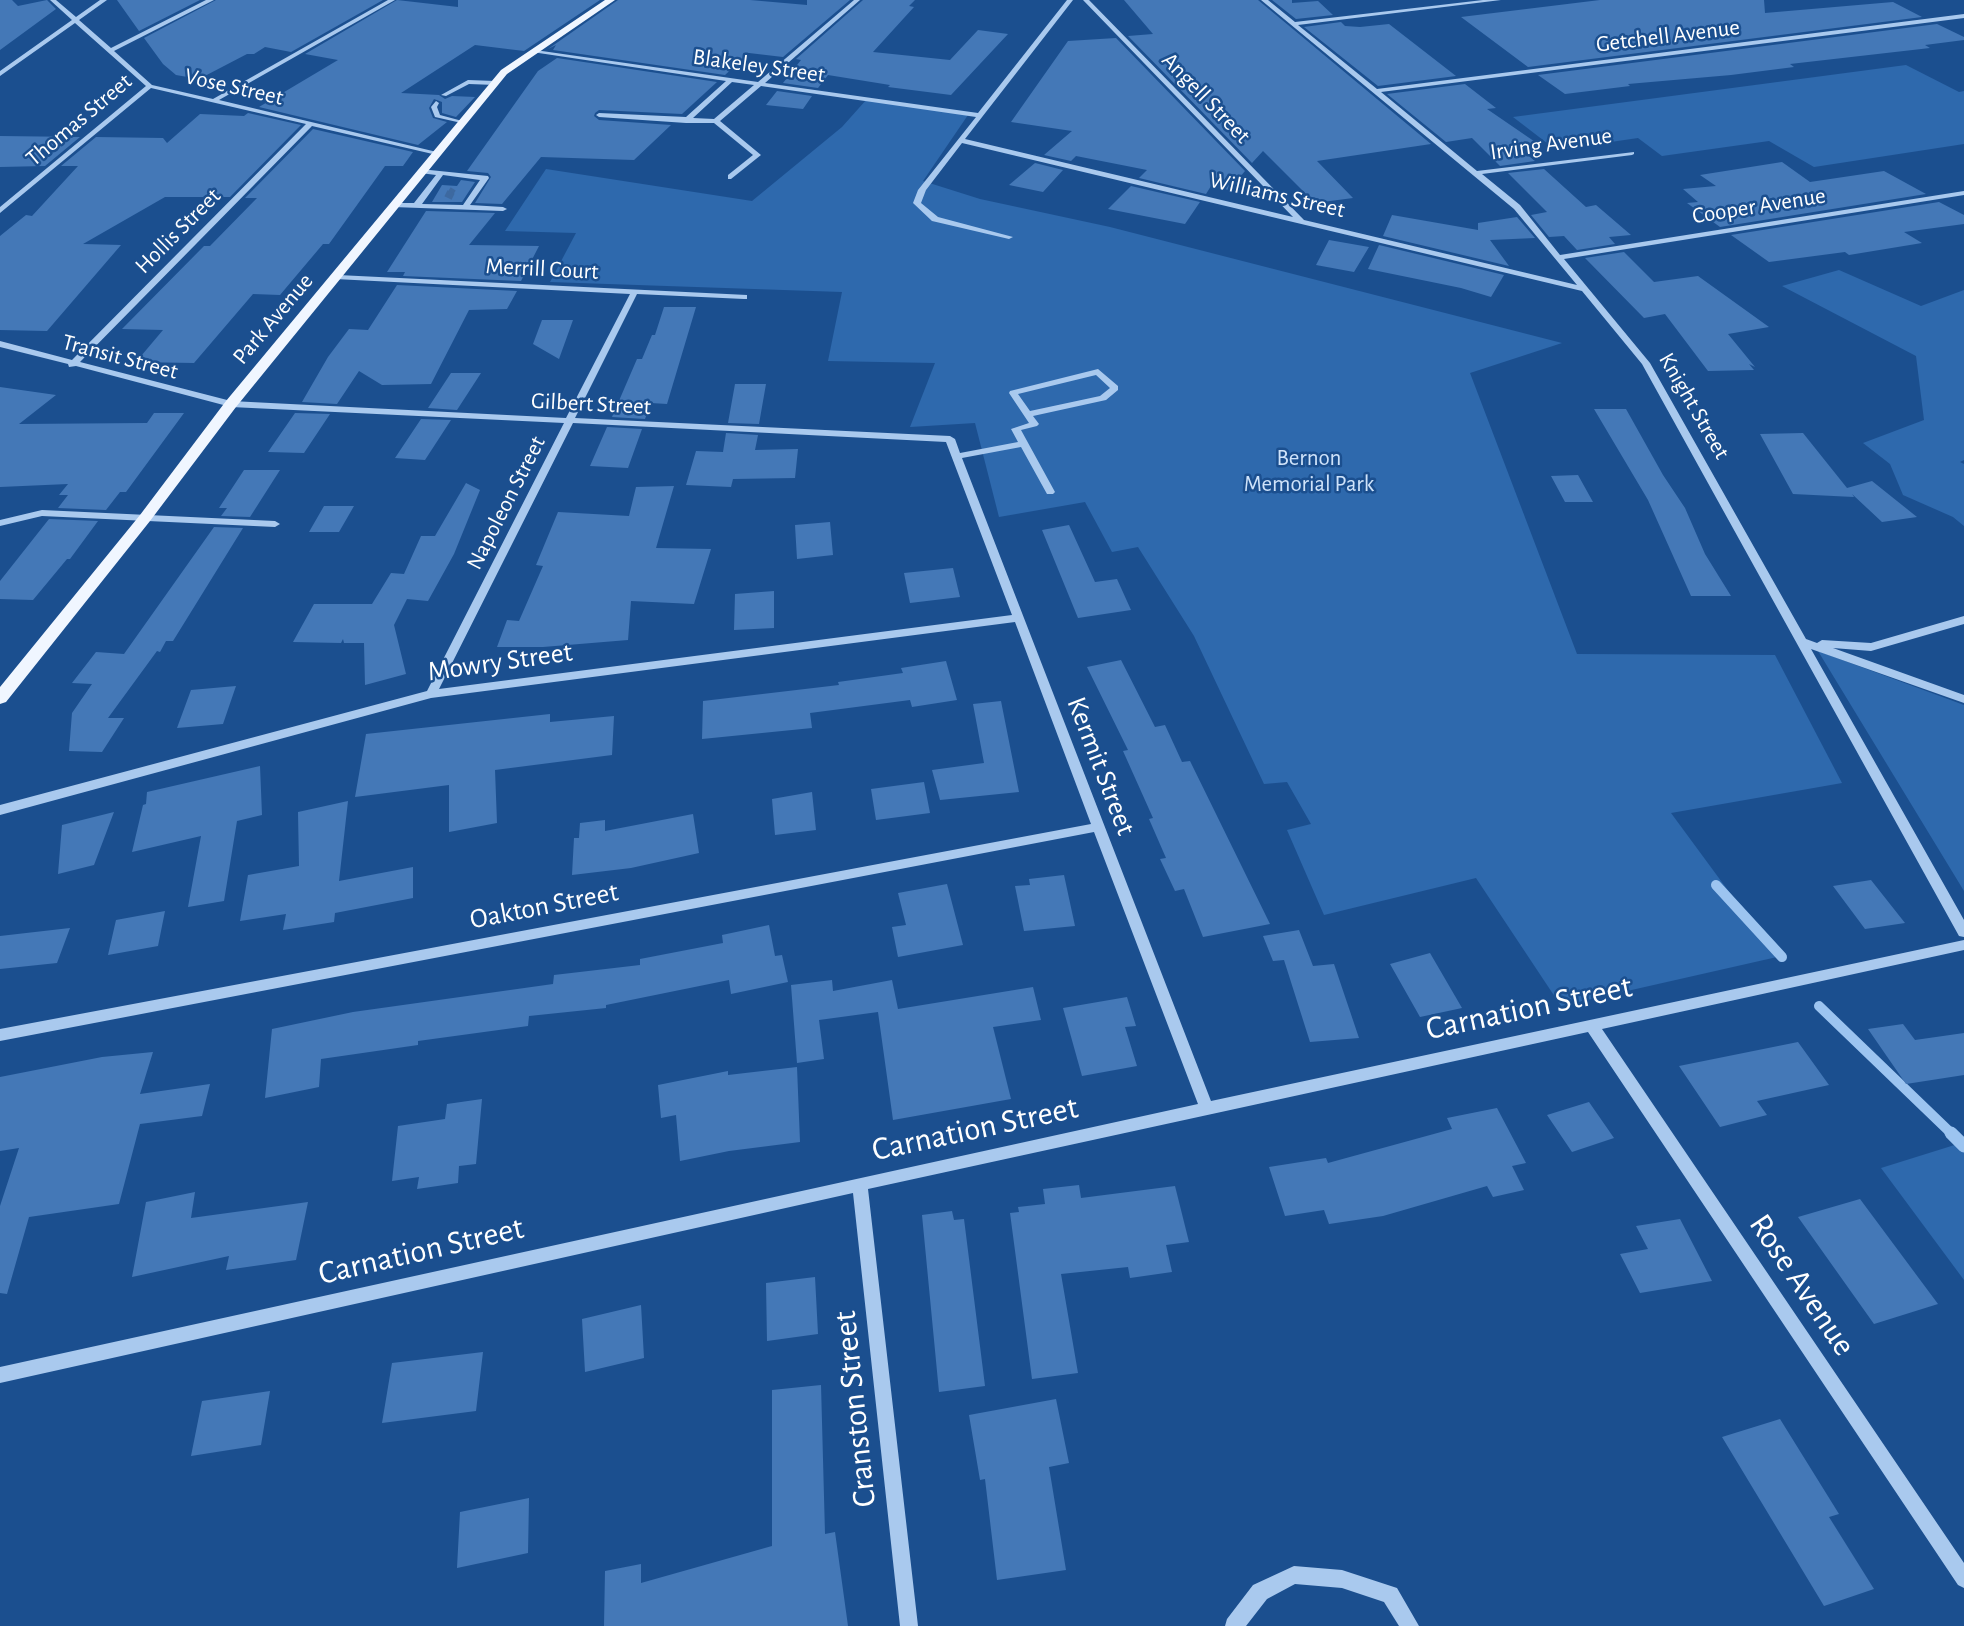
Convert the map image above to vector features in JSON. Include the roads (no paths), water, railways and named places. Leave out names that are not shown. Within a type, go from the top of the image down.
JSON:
[{"type":"main road","name":"Park Avenue","points":[[0,698],[145,517],[231,404],[504,72],[611,0]]},
{"type":"street","name":"Vose Street","points":[[53,0],[150,86],[437,153]]},
{"type":"street","points":[[0,74],[104,0]]},
{"type":"street","points":[[111,50],[211,0]]},
{"type":"street","points":[[215,100],[391,0]]},
{"type":"street","points":[[599,115],[716,121],[858,0]]},
{"type":"street","points":[[1009,237],[935,219],[917,203],[922,190],[978,115],[1070,0]]},
{"type":"street","name":"Angell Street","points":[[1087,0],[1300,220]]},
{"type":"street","name":"Knight Street","points":[[1264,0],[1517,208],[1646,363],[1964,932]]},
{"type":"street","points":[[1293,24],[1497,0]]},
{"type":"street","name":"Getchell Avenue","points":[[1376,91],[1964,16]]},
{"type":"street","name":"Blakeley Street","points":[[535,52],[978,115]]},
{"type":"street","points":[[686,121],[732,79]]},
{"type":"street","points":[[444,95],[468,82],[495,83]]},
{"type":"street","name":"Thomas Street","points":[[0,211],[150,86]]},
{"type":"street","points":[[436,103],[434,107],[437,116],[464,123]]},
{"type":"street","points":[[716,121],[757,156],[731,177]]},
{"type":"street","name":"Hollis Street","points":[[72,365],[311,123]]},
{"type":"street","name":"Williams Street","points":[[960,140],[1585,289]]},
{"type":"street","name":"Irving Avenue","points":[[1476,173],[1632,153]]},
{"type":"street","points":[[423,171],[485,178],[465,207]]},
{"type":"street","points":[[416,205],[441,173]]},
{"type":"street","points":[[455,186],[462,175]]},
{"type":"street","name":"Cooper Avenue","points":[[1560,257],[1964,193]]},
{"type":"street","points":[[442,206],[448,198]]},
{"type":"street","points":[[396,205],[503,209]]},
{"type":"street","name":"Merrill Court","points":[[338,277],[744,297]]},
{"type":"street","name":"Napoleon Street","points":[[431,694],[634,293]]},
{"type":"street","name":"Transit Street","points":[[0,344],[72,365],[231,404]]},
{"type":"street","points":[[1028,414],[1103,398],[1115,388],[1098,372],[1013,393],[1034,424],[1016,429],[1050,492]]},
{"type":"street","name":"Gilbert Street","points":[[231,404],[568,423],[950,439]]},
{"type":"street","name":"Kermit Street","points":[[950,439],[1207,1110]]},
{"type":"street","points":[[957,456],[1024,444]]},
{"type":"street","points":[[0,523],[42,513],[275,524]]},
{"type":"street","name":"Mowry Street","points":[[0,810],[431,694],[1018,618]]},
{"type":"street","points":[[1804,642],[1871,647],[1964,620]]},
{"type":"street","points":[[1804,642],[1964,699]]},
{"type":"street","name":"Oakton Street","points":[[0,1034],[1098,827]]},
{"type":"street","name":"Carnation Street","points":[[0,1375],[1964,945]]},
{"type":"street","name":"Rose Avenue","points":[[1591,1025],[1964,1579]]},
{"type":"street","name":"Cranston Street","points":[[860,1185],[909,1626]]},
{"type":"street","points":[[1234,1626],[1260,1592],[1294,1575],[1342,1579],[1390,1595],[1410,1626]]},
{"type":"waterway","points":[[1716,885],[1782,957]]},
{"type":"waterway","points":[[1819,1006],[1953,1135]]},
{"type":"waterway","points":[[1953,1135],[1964,1146]]},
{"type":"tunnel","points":[[450,194],[455,186]]},
{"type":"tunnel","points":[[448,198],[450,194]]},
{"type":"park label","name":"Bernon Memorial Park","points":[[1309,471]]}]
